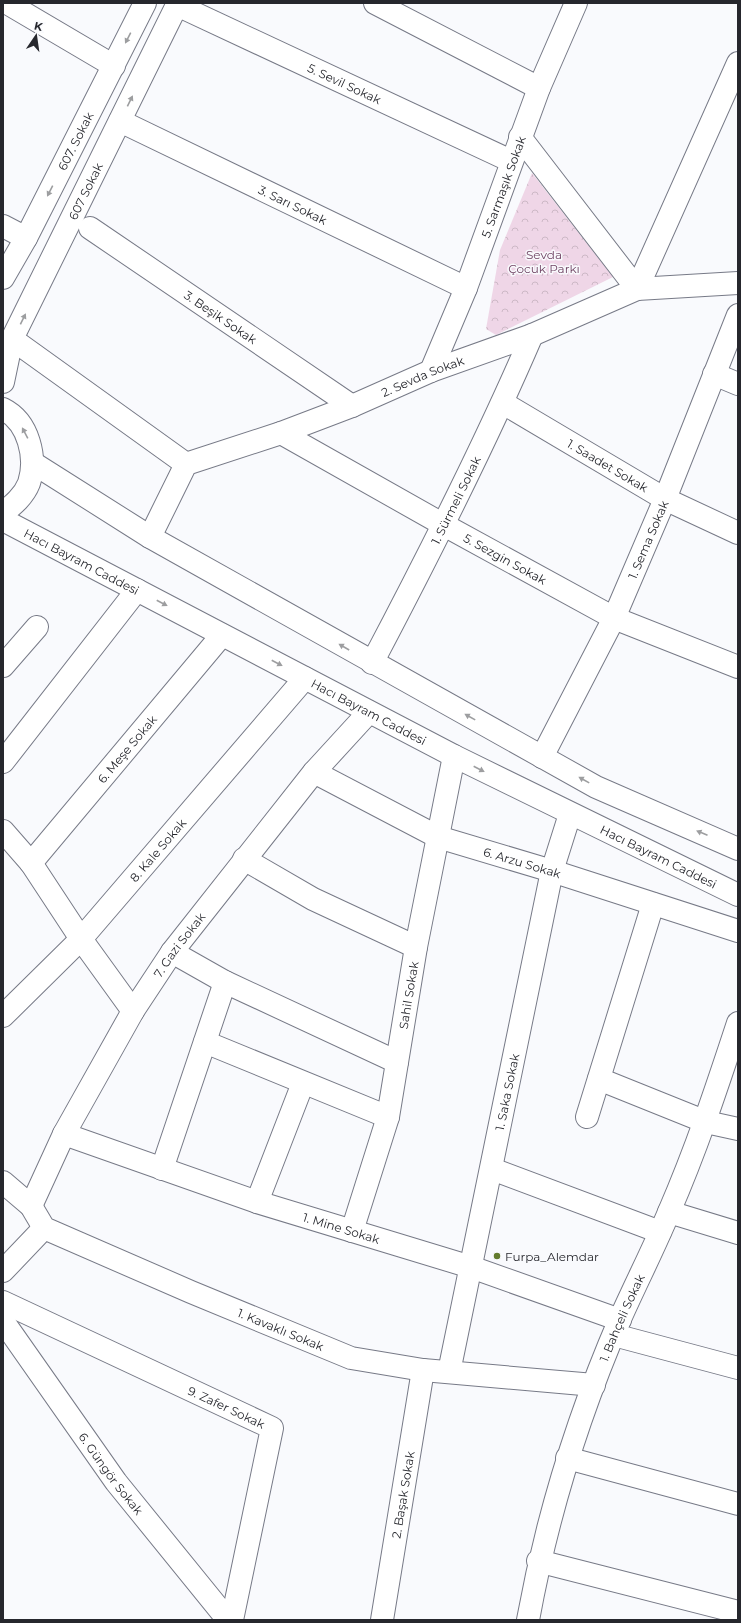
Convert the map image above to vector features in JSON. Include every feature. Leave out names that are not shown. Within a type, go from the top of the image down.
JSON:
[{"type":"street","points":[[7,3],[114,66]]},
{"type":"street","name":"607. Sokak","points":[[3,278],[26,238],[146,3]]},
{"type":"street","points":[[375,3],[539,88]]},
{"type":"street","name":"607 Sokak","points":[[3,382],[12,339],[178,4]]},
{"type":"street","name":"5. Sevil Sokak","points":[[178,4],[511,161]]},
{"type":"street","name":"5. Sarmaşık Sokak","points":[[431,371],[466,288],[568,6]]},
{"type":"street","points":[[520,137],[637,289],[738,63]]},
{"type":"street","name":"3. Sarı Sokak","points":[[120,121],[466,288]]},
{"type":"street","points":[[3,226],[26,238]]},
{"type":"street","name":"3. Beşik Sokak","points":[[90,228],[352,406]]},
{"type":"street","name":"2. Sevda Sokak","points":[[186,464],[352,406],[431,371],[532,335],[637,289],[738,283]]},
{"type":"street","name":"1. Sema Sokak","points":[[542,757],[614,618],[665,499],[738,315]]},
{"type":"street","name":"1. Sürmeli Sokak","points":[[372,663],[444,525],[503,403],[532,335]]},
{"type":"street","points":[[12,339],[186,464],[150,537]]},
{"type":"street","points":[[714,374],[738,384]]},
{"type":"street","name":"1. Saadet Sokak","points":[[503,403],[665,499],[738,533]]},
{"type":"street","points":[[3,409],[21,425],[30,442],[33,463],[28,484],[18,501],[3,513]]},
{"type":"street","name":"5. Sezgin Sokak","points":[[281,432],[444,525],[614,618],[738,667]]},
{"type":"street","points":[[33,463],[150,537],[372,663],[596,787],[738,849]]},
{"type":"street","name":"Hacı Bayram Caddesi","points":[[3,520],[454,756],[738,895]]},
{"type":"street","points":[[3,762],[137,590]]},
{"type":"street","points":[[3,666],[37,627]]},
{"type":"street","name":"6. Meşe Sokak","points":[[31,863],[222,635]]},
{"type":"street","name":"8. Kale Sokak","points":[[3,1016],[81,938],[305,678]]},
{"type":"street","name":"7. Gazi Sokak","points":[[31,1206],[64,1134],[133,1011],[172,952],[314,772],[369,712]]},
{"type":"street","name":"Sahil Sokak","points":[[352,1231],[388,1117],[416,948],[454,756]]},
{"type":"street","name":"6. Arzu Sokak","points":[[314,772],[438,837],[552,871],[738,931]]},
{"type":"street","name":"1. Saka Sokak","points":[[449,1372],[492,1169],[552,871],[570,814]]},
{"type":"street","points":[[6,842],[31,863],[81,938],[133,1011]]},
{"type":"street","points":[[244,859],[313,899],[416,948]]},
{"type":"street","points":[[587,1117],[653,904]]},
{"type":"street","points":[[172,952],[225,982],[397,1062]]},
{"type":"street","points":[[162,1169],[225,982]]},
{"type":"street","name":"1. Bahçeli Sokak","points":[[528,1620],[538,1561],[567,1458],[617,1327],[669,1212],[706,1122],[738,1023]]},
{"type":"street","points":[[205,1042],[388,1117]]},
{"type":"street","points":[[599,1079],[706,1122],[738,1129]]},
{"type":"street","points":[[257,1202],[303,1083]]},
{"type":"street","name":"1. Mine Sokak","points":[[64,1134],[257,1202],[471,1267],[617,1327],[738,1368]]},
{"type":"street","points":[[492,1169],[660,1232]]},
{"type":"street","points":[[3,1182],[31,1206],[44,1228],[3,1271]]},
{"type":"street","points":[[669,1212],[738,1233]]},
{"type":"street","name":"1. Kavaklı Sokak","points":[[44,1228],[191,1292],[351,1358],[423,1370],[594,1385]]},
{"type":"street","name":"9. Zafer Sokak","points":[[3,1302],[272,1428],[232,1620]]},
{"type":"street","name":"6. Güngör Sokak","points":[[3,1321],[116,1482],[228,1620]]},
{"type":"street","name":"2. Başak Sokak","points":[[382,1620],[423,1370]]},
{"type":"street","points":[[567,1458],[738,1504]]},
{"type":"street","points":[[538,1561],[738,1612]]},
{"type":"green space","name":"Sevda Çocuk Parkı","points":[[532,173],[613,277],[496,335],[486,329],[500,250]]},
{"type":"place","name":"Furpa_Alemdar","points":[[497,1256]]}]
